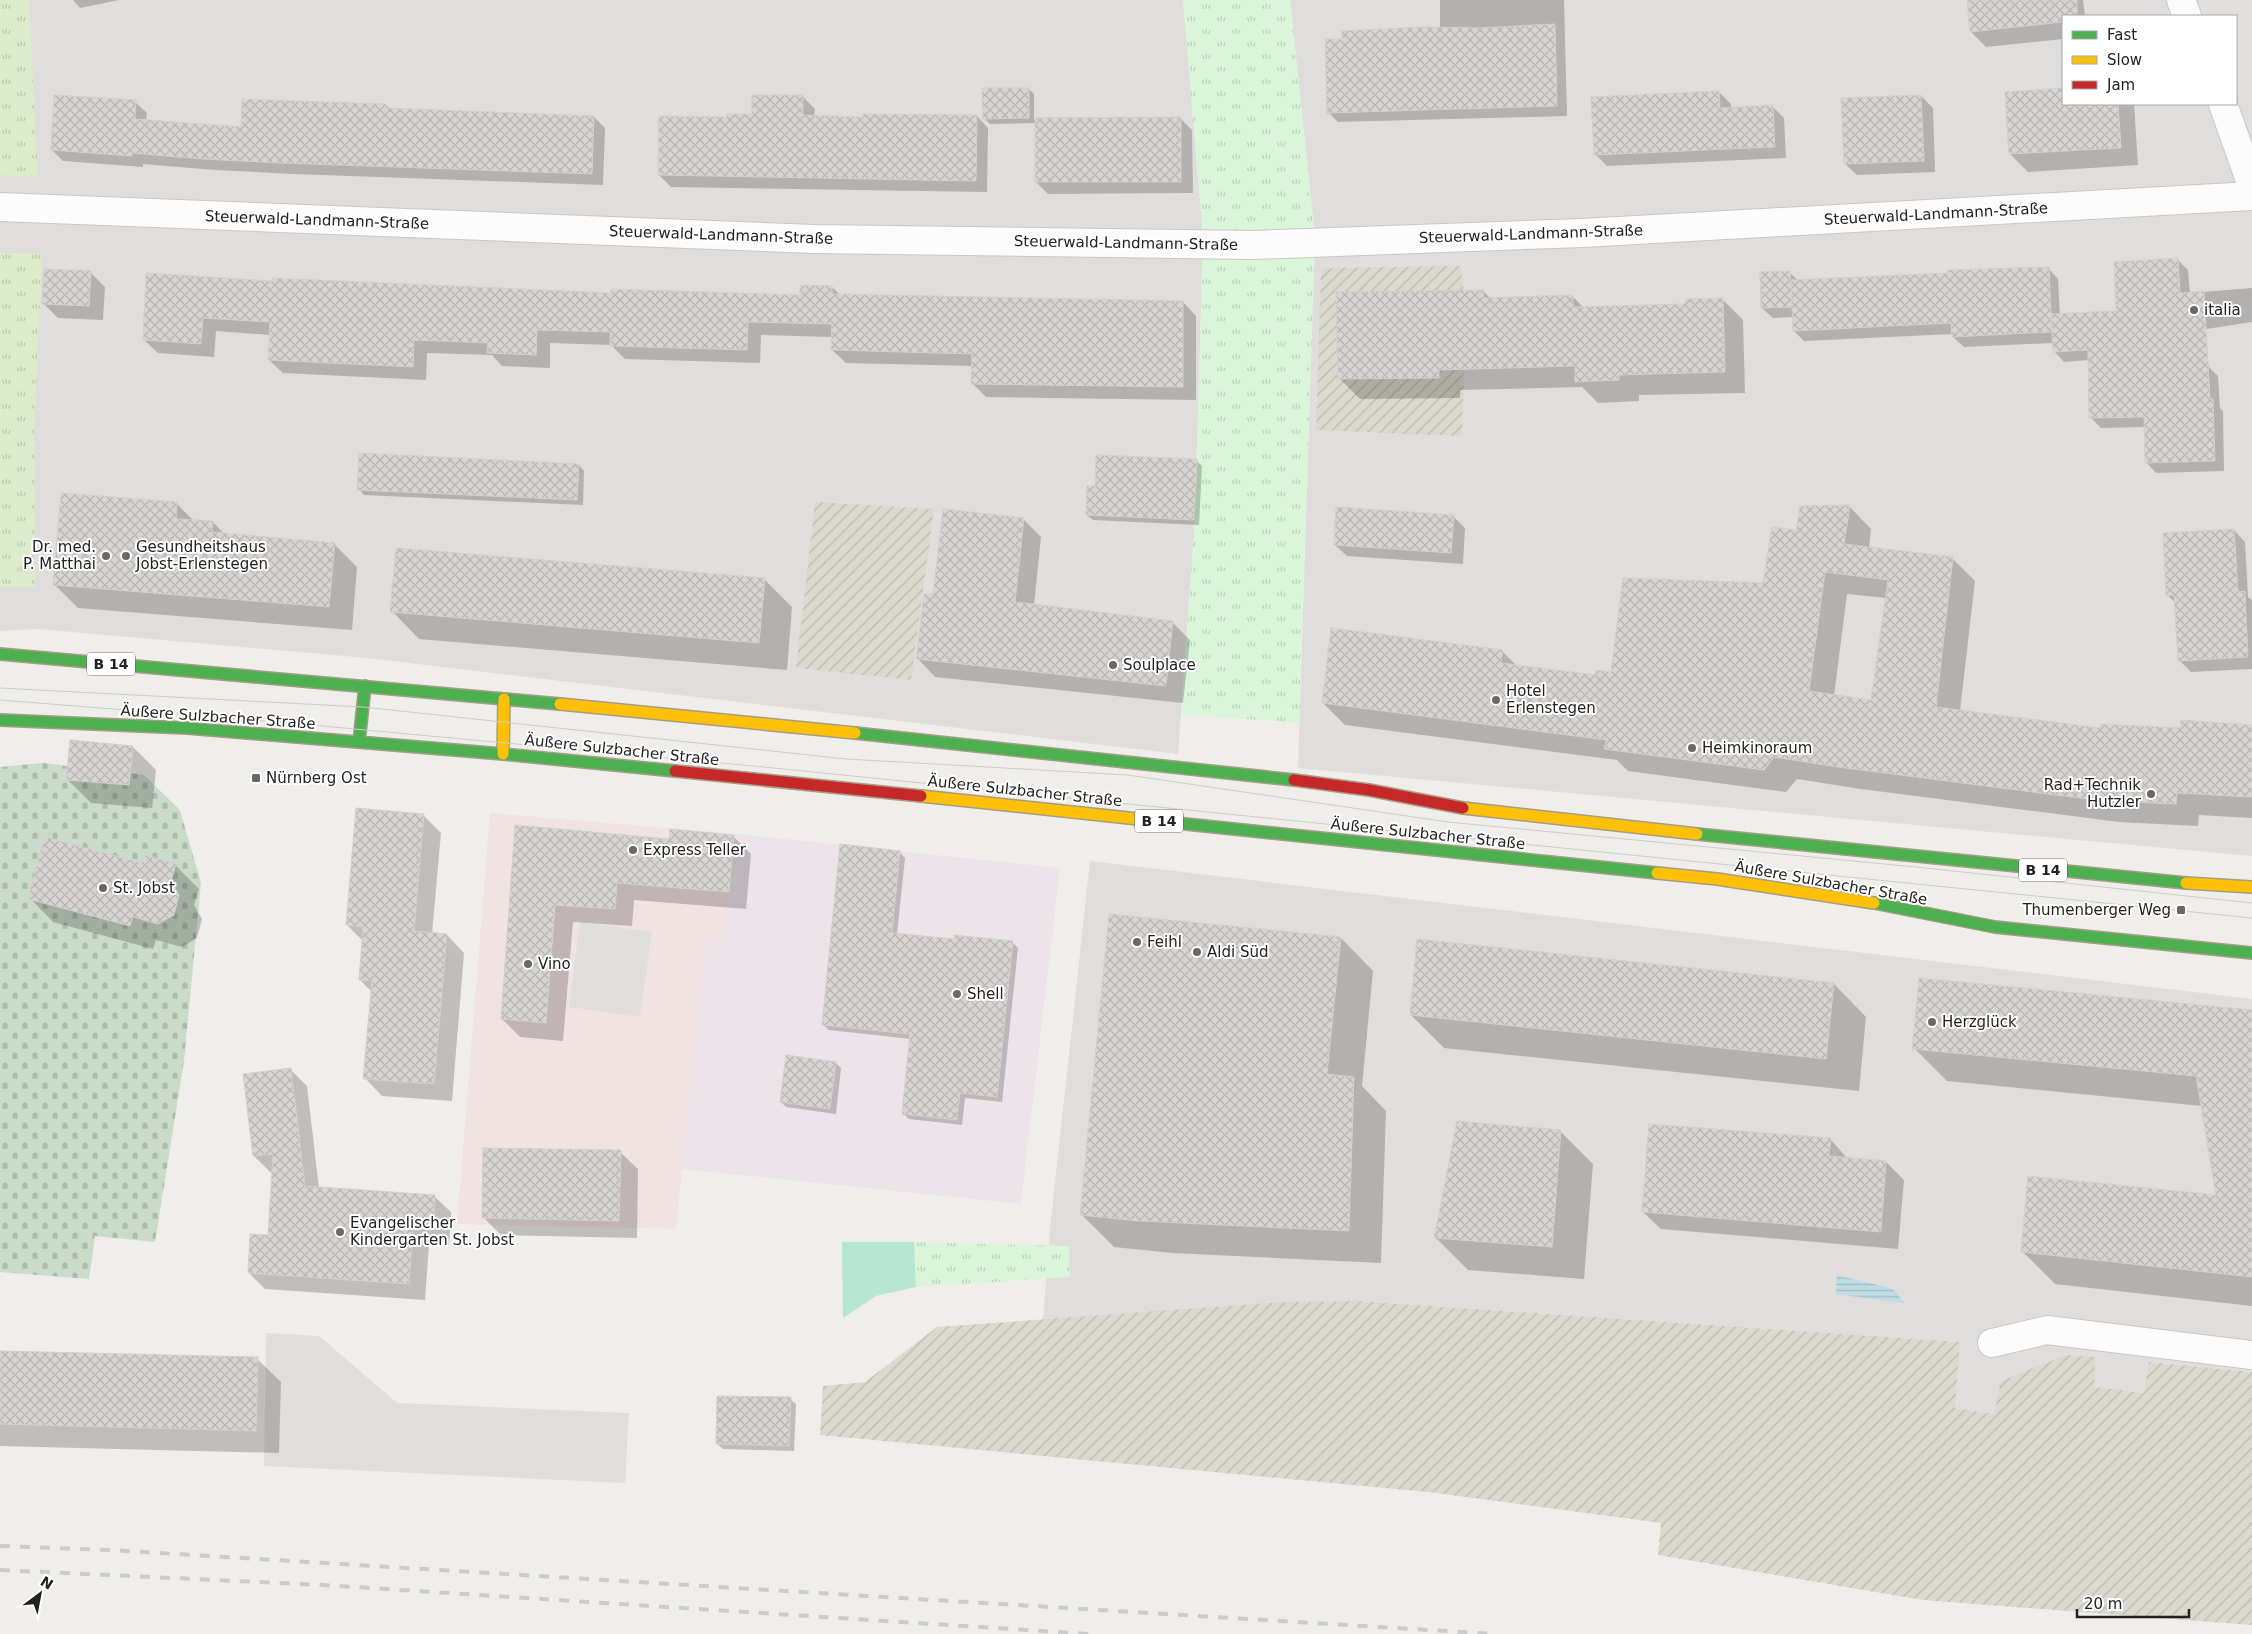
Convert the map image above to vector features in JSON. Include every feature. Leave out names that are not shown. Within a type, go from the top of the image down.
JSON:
[{"type":"main road","name":"Äußere Sulzbacher Straße","points":[[0,654],[504,699],[955,743],[1230,773],[1369,790],[1461,808],[1749,840],[2163,881],[2252,887]]},
{"type":"main road","points":[[359,742],[364,686]]},
{"type":"main road","points":[[503,754],[504,699]]},
{"type":"main road","name":"Äußere Sulzbacher Straße","points":[[0,720],[187,728],[503,754],[1077,811],[1222,829],[1708,878],[1847,898],[1995,927],[2252,953]]},
{"type":"street","points":[[2181,0],[2188,15]]},
{"type":"street","points":[[2223,105],[2252,186]]},
{"type":"street","name":"Steuerwald-Landmann-Straße","points":[[0,207],[815,240],[1253,245],[1582,233],[2252,196]]},
{"type":"street","points":[[1992,1343],[2047,1330],[2252,1356]]},
{"type":"shaded area","points":[[0,0],[1183,0],[1203,236],[1195,519],[1178,754],[367,658],[38,629],[0,631]]},
{"type":"shaded area","points":[[1290,0],[2252,0],[2252,856],[1298,768],[1315,238]]},
{"type":"shaded area","points":[[1460,266],[1463,284],[1465,331],[1462,436],[1316,430],[1321,268]]},
{"type":"shaded area","points":[[815,502],[934,509],[911,680],[796,668]]},
{"type":"shaded area","points":[[490,813],[738,834],[724,941],[706,936],[676,1229],[457,1224]]},
{"type":"shaded area","points":[[738,834],[1060,868],[1021,1204],[681,1169],[706,936],[724,941]]},
{"type":"shaded area","points":[[1090,861],[2252,999],[2252,1372],[2150,1362],[2144,1393],[2094,1387],[1994,1414],[1955,1408],[1959,1342],[1358,1301],[1284,1303],[1043,1320],[1050,1229]]},
{"type":"shaded area","points":[[580,922],[652,932],[640,1017],[569,1007]]},
{"type":"shaded area","points":[[1358,1301],[1960,1342],[1955,1408],[1994,1414],[2001,1381],[2066,1355],[2095,1357],[2095,1387],[2144,1393],[2149,1362],[2252,1372],[2252,1625],[1923,1600],[1658,1555],[1661,1523],[1428,1492],[820,1435],[823,1386],[865,1382],[937,1327],[1283,1302]]},
{"type":"shaded area","points":[[266,1333],[319,1336],[397,1403],[629,1413],[625,1483],[264,1466]]},
{"type":"green space","points":[[0,0],[29,0],[38,177],[0,175]]},
{"type":"green space","points":[[1183,0],[1290,0],[1315,237],[1299,723],[1181,714],[1195,519],[1203,236]]},
{"type":"green space","points":[[0,253],[42,254],[34,434],[35,587],[0,587]]},
{"type":"green space","points":[[43,763],[68,766],[67,780],[129,785],[131,773],[144,775],[180,810],[201,883],[184,1061],[155,1242],[95,1236],[89,1279],[0,1272],[0,767]]},
{"type":"green space","points":[[842,1242],[914,1242],[916,1287],[876,1296],[843,1318]]},
{"type":"green space","points":[[914,1242],[1069,1246],[1070,1277],[916,1287]]},
{"type":"water","points":[[1837,1275],[1893,1289],[1905,1303],[1836,1294]]},
{"type":"building","points":[[1967,0],[2077,0],[2077,15],[2062,15],[2062,22],[1970,32]]},
{"type":"building","points":[[1555,24],[1557,106],[1327,113],[1325,39],[1342,39],[1342,31]]},
{"type":"building","points":[[982,88],[1029,88],[1029,118],[983,119]]},
{"type":"building","points":[[2062,88],[2062,105],[2118,105],[2121,148],[2009,154],[2005,92]]},
{"type":"building","points":[[1719,91],[1720,108],[1773,105],[1775,147],[1594,155],[1591,97]]},
{"type":"building","points":[[54,95],[136,100],[135,119],[241,127],[242,99],[386,104],[386,108],[594,116],[592,174],[282,163],[132,153],[132,156],[51,150]]},
{"type":"building","points":[[752,95],[803,95],[803,115],[863,117],[863,114],[977,115],[976,181],[658,175],[659,116],[727,117],[727,114],[752,114]]},
{"type":"building","points":[[1921,95],[1924,161],[1844,164],[1841,98]]},
{"type":"building","points":[[1181,117],[1181,182],[1035,182],[1035,118]]},
{"type":"building","points":[[2178,258],[2180,293],[2204,291],[2210,399],[2213,399],[2215,461],[2145,463],[2144,417],[2089,418],[2088,350],[2053,352],[2051,318],[2051,332],[1952,337],[1951,323],[1793,331],[1791,280],[1948,273],[1948,270],[2049,267],[2051,314],[2116,311],[2114,262]]},
{"type":"building","points":[[44,269],[91,271],[89,306],[42,304]]},
{"type":"building","points":[[1790,271],[1792,307],[1761,308],[1760,272]]},
{"type":"building","points":[[146,273],[272,281],[272,278],[611,293],[611,289],[800,295],[800,285],[832,286],[832,294],[1183,301],[1183,387],[971,384],[972,354],[831,350],[832,324],[748,322],[747,350],[610,346],[610,332],[537,330],[536,355],[487,353],[488,343],[414,340],[413,367],[268,360],[270,322],[203,318],[201,344],[143,340]]},
{"type":"building","points":[[1483,290],[1484,298],[1573,295],[1573,307],[1685,304],[1686,299],[1723,298],[1725,372],[1619,375],[1619,380],[1575,382],[1575,366],[1439,370],[1439,378],[1338,379],[1336,292]]},
{"type":"building","points":[[359,453],[579,464],[577,500],[357,490]]},
{"type":"building","points":[[1096,455],[1197,459],[1194,520],[1086,515],[1087,486],[1095,486]]},
{"type":"building","points":[[61,493],[177,502],[176,519],[213,521],[212,532],[335,543],[329,607],[53,585]]},
{"type":"building","points":[[1850,505],[1844,544],[1953,557],[1936,707],[2100,728],[2101,724],[2180,728],[2181,720],[2252,725],[2252,797],[2177,793],[2176,804],[2095,800],[1774,757],[1764,770],[1604,749],[1606,740],[1322,703],[1331,628],[1503,650],[1501,663],[1595,675],[1597,670],[1611,672],[1623,578],[1763,583],[1772,527],[1796,530],[1800,506]],"holes":[[[1825,572],[1888,580],[1871,700],[1809,691]]]},
{"type":"building","points":[[1336,507],[1454,515],[1451,553],[1334,545]]},
{"type":"building","points":[[943,509],[1024,518],[1015,602],[1173,621],[1166,686],[916,659],[924,594],[933,594]]},
{"type":"building","points":[[2234,529],[2238,592],[2245,591],[2248,657],[2178,661],[2174,595],[2166,596],[2163,533]]},
{"type":"building","points":[[396,548],[765,578],[759,643],[390,612]]},
{"type":"building","points":[[70,740],[133,746],[129,785],[66,780]]},
{"type":"building","points":[[356,808],[424,814],[414,931],[447,934],[434,1084],[363,1079],[372,981],[359,980],[363,927],[346,925]]},
{"type":"building","name":"Vino","points":[[515,825],[669,839],[670,829],[734,835],[729,892],[617,883],[615,909],[555,905],[546,1023],[501,1019]]},
{"type":"building","name":"St. Jobst","points":[[45,837],[142,863],[144,855],[176,864],[171,881],[179,895],[174,915],[158,924],[133,917],[130,926],[28,899]]},
{"type":"building","points":[[840,844],[900,851],[892,933],[954,939],[954,935],[1013,941],[997,1097],[960,1093],[957,1120],[902,1114],[910,1034],[822,1025]]},
{"type":"building","points":[[1109,914],[1341,937],[1327,1074],[1354,1077],[1349,1231],[1138,1221],[1080,1215]]},
{"type":"building","points":[[1417,939],[1834,983],[1826,1059],[1410,1015]]},
{"type":"building","points":[[1919,978],[2252,1010],[2252,1277],[2021,1252],[2028,1176],[2216,1195],[2196,1076],[1912,1049]]},
{"type":"building","points":[[786,1055],[836,1062],[830,1109],[780,1102]]},
{"type":"building","name":"Evangelischer Kindergarten St. Jobst","points":[[291,1068],[305,1186],[435,1195],[433,1230],[413,1229],[409,1284],[248,1273],[250,1234],[268,1235],[273,1154],[253,1156],[243,1074]]},
{"type":"building","points":[[1457,1121],[1561,1130],[1552,1247],[1434,1238]]},
{"type":"building","points":[[1649,1124],[1831,1138],[1829,1156],[1886,1161],[1881,1232],[1642,1212]]},
{"type":"building","points":[[483,1148],[621,1150],[619,1221],[482,1218]]},
{"type":"building","points":[[0,1351],[258,1357],[256,1431],[0,1424]]},
{"type":"building","points":[[717,1396],[791,1397],[789,1446],[716,1444]]},
{"type":"tram line","points":[[0,688],[363,707],[846,759],[1128,775],[1448,822],[1916,867],[2252,903]]},
{"type":"tram line","points":[[0,700],[290,723],[764,767],[2252,918]]},
{"type":"railway","points":[[0,1546],[110,1550],[1495,1634]]},
{"type":"railway","points":[[0,1570],[323,1585],[1089,1634]]},
{"type":"traffic: fast","points":[[0,654],[560,704]]},
{"type":"traffic: fast","points":[[359,742],[365,686]]},
{"type":"traffic: fast","points":[[0,720],[187,728],[503,754],[675,771]]},
{"type":"traffic: fast","points":[[855,733],[1294,780]]},
{"type":"traffic: fast","points":[[1157,821],[1657,873]]},
{"type":"traffic: fast","points":[[1697,834],[2186,883]]},
{"type":"traffic: fast","points":[[1874,903],[1995,927],[2252,953]]},
{"type":"traffic: slow","points":[[503,754],[504,699]]},
{"type":"traffic: slow","points":[[560,704],[855,733]]},
{"type":"traffic: slow","points":[[921,796],[1157,821]]},
{"type":"traffic: slow","points":[[1463,808],[1697,834]]},
{"type":"traffic: slow","points":[[1657,873],[1717,879],[1874,903]]},
{"type":"traffic: slow","points":[[2186,883],[2252,887]]},
{"type":"traffic: jam","points":[[675,771],[921,796]]},
{"type":"traffic: jam","points":[[1294,780],[1369,790],[1463,808]]},
{"type":"place","name":"italia","points":[[2194,310]]},
{"type":"place","name":"Dr. med. P. Matthai","points":[[106,556]]},
{"type":"place","name":"Gesundheitshaus Jobst-Erlenstegen","points":[[126,556]]},
{"type":"place","name":"Soulplace","points":[[1113,665]]},
{"type":"place","name":"Hotel Erlenstegen","points":[[1496,700]]},
{"type":"place","name":"Heimkinoraum","points":[[1692,748]]},
{"type":"place","name":"Nürnberg Ost","points":[[256,778]]},
{"type":"place","name":"Rad+Technik Hutzler","points":[[2151,794]]},
{"type":"place","name":"Express Teller","points":[[633,850]]},
{"type":"place","name":"St. Jobst","points":[[103,888]]},
{"type":"place","name":"Thumenberger Weg","points":[[2181,910]]},
{"type":"place","name":"Feihl","points":[[1137,942]]},
{"type":"place","name":"Aldi Süd","points":[[1197,952]]},
{"type":"place","name":"Vino","points":[[528,964]]},
{"type":"place","name":"Shell","points":[[957,994]]},
{"type":"place","name":"Herzglück","points":[[1932,1022]]},
{"type":"place","name":"Evangelischer Kindergarten St. Jobst","points":[[340,1232]]}]
